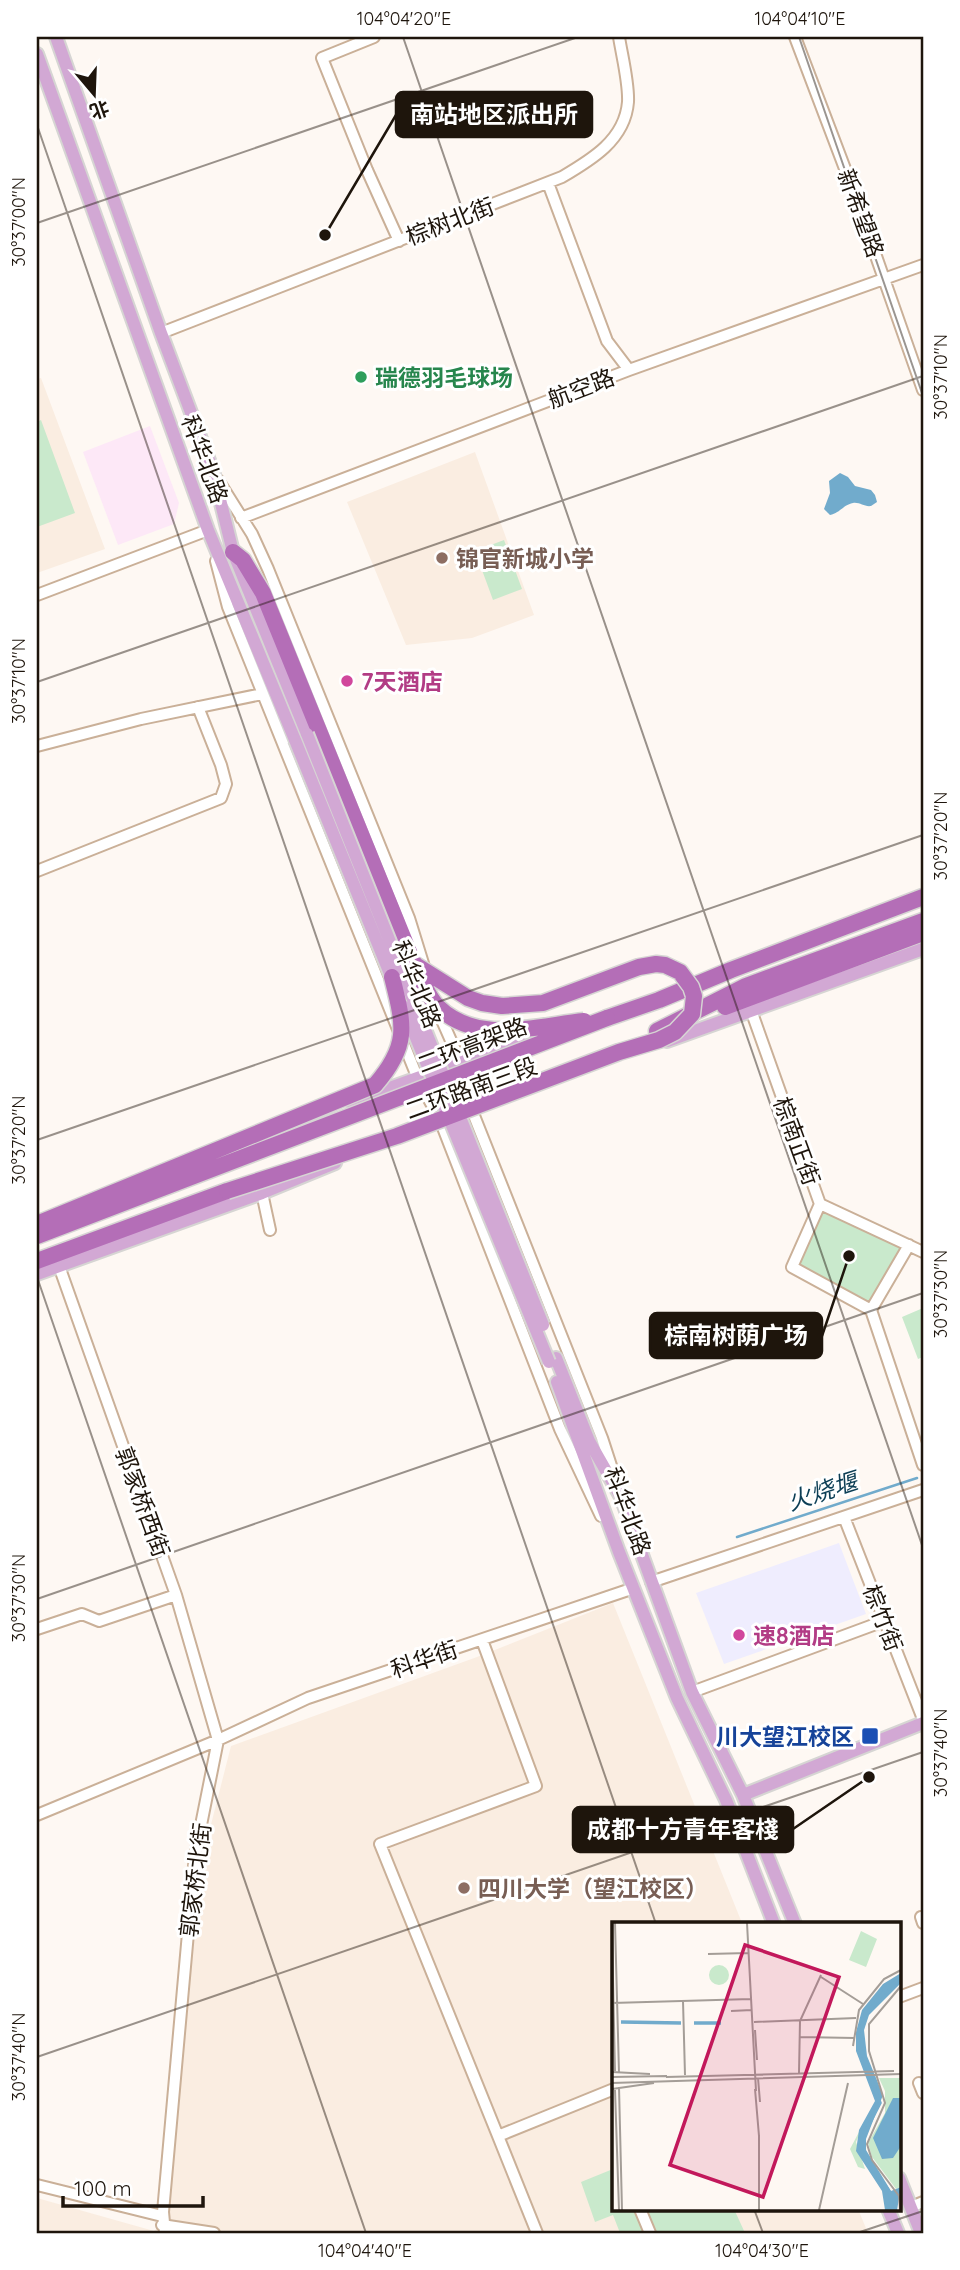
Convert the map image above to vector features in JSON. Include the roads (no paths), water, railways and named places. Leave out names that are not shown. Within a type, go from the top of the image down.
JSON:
[{"type":"highway","points":[[233,552],[243,560],[263,593],[415,964],[426,990],[438,1007],[464,1024],[479,1030],[503,1031],[607,1018]]},
{"type":"highway","name":"二环高架路","points":[[37,1236],[922,899]]},
{"type":"highway","points":[[657,1031],[746,986],[923,921]]},
{"type":"highway","points":[[37,1261],[923,933]]},
{"type":"highway","points":[[228,1191],[397,1136],[619,1052],[659,1040],[676,1032],[692,1014],[694,996],[691,987],[680,972],[665,965],[639,967],[544,1003],[502,1006],[468,998],[415,964]]},
{"type":"highway","points":[[37,1224],[375,1086],[390,1069],[398,1054],[402,1033],[402,1016],[392,977]]},
{"type":"main road","name":"科华北路","points":[[55,37],[213,471],[233,552],[392,977],[553,1360],[589,1441],[621,1497],[692,1692],[743,1795],[795,1922]]},
{"type":"main road","name":"科华北路","points":[[37,54],[208,530],[301,737]]},
{"type":"main road","points":[[301,737],[553,1360]]},
{"type":"main road","name":"二环路南三段","points":[[37,1218],[201,1155],[418,1079],[460,1061],[922,899]]},
{"type":"main road","name":"二环路南三段","points":[[37,1274],[262,1193],[471,1108],[751,1013],[923,949]]},
{"type":"main road","name":"科华北路","points":[[553,1360],[619,1552],[677,1698],[726,1800],[774,1922]]},
{"type":"main road","points":[[743,1795],[923,1721]]},
{"type":"main road","points":[[900,2180],[917,2205],[921,2233]]},
{"type":"main road","points":[[888,2210],[898,2233]]},
{"type":"street","points":[[374,37],[322,58],[399,241]]},
{"type":"street","name":"棕树北街","points":[[161,333],[548,183],[598,156],[622,125],[628,102],[619,37]]},
{"type":"street","name":"新希望路","points":[[795,37],[885,279],[923,390]]},
{"type":"street","points":[[548,183],[607,341],[629,370]]},
{"type":"street","name":"航空路","points":[[241,518],[629,370],[923,265]]},
{"type":"street","points":[[213,471],[252,534],[268,569],[409,918],[438,1011],[460,1061],[471,1108],[602,1438],[621,1497]]},
{"type":"street","points":[[37,595],[208,530],[228,607],[262,694],[418,1079],[440,1120],[560,1429],[619,1552]]},
{"type":"street","points":[[37,746],[262,694]]},
{"type":"street","points":[[37,871],[221,798],[226,784],[198,707]]},
{"type":"street","name":"棕南正街","points":[[751,1013],[820,1205],[792,1267],[871,1310]]},
{"type":"street","points":[[262,1193],[270,1230]]},
{"type":"street","points":[[820,1205],[923,1252]]},
{"type":"street","points":[[909,1245],[871,1310],[923,1465]]},
{"type":"street","name":"郭家桥西街","points":[[59,1266],[176,1595],[218,1740]]},
{"type":"street","points":[[651,1582],[923,1490]]},
{"type":"street","name":"棕竹街","points":[[845,1517],[923,1721]]},
{"type":"street","name":"科华街","points":[[218,1740],[308,1699],[634,1588]]},
{"type":"street","points":[[37,1629],[82,1614],[99,1621],[176,1595]]},
{"type":"street","points":[[692,1692],[884,1621]]},
{"type":"street","points":[[482,1640],[536,1786],[380,1844],[537,2233]]},
{"type":"street","points":[[37,1815],[218,1740]]},
{"type":"street","name":"郭家桥北街","points":[[163,2225],[195,1855],[218,1740]]},
{"type":"street","points":[[900,1997],[923,1988]]},
{"type":"street","points":[[498,2136],[612,2090]]},
{"type":"street","points":[[37,2185],[163,2225],[214,2233]]},
{"type":"street","points":[[640,2210],[650,2233]]},
{"type":"water","points":[[840,473],[848,477],[855,486],[871,490],[877,502],[871,506],[853,503],[830,515],[824,509],[830,493],[829,481]]},
{"type":"waterway","name":"火烧堰","points":[[737,1537],[917,1478]]},
{"type":"place","name":"南站地区派出所","points":[[325,235]]},
{"type":"place","name":"瑞德羽毛球场","points":[[361,377]]},
{"type":"place","name":"锦官新城小学","points":[[442,558]]},
{"type":"place","name":"7天酒店","points":[[347,681]]},
{"type":"place","name":"棕南树荫广场","points":[[849,1256]]},
{"type":"place","name":"速8酒店","points":[[739,1635]]},
{"type":"place","name":"川大望江校区","points":[[870,1736]]},
{"type":"place","name":"成都十方青年客棧","points":[[869,1777]]},
{"type":"place","name":"四川大学（望江校区）","points":[[464,1888]]}]
